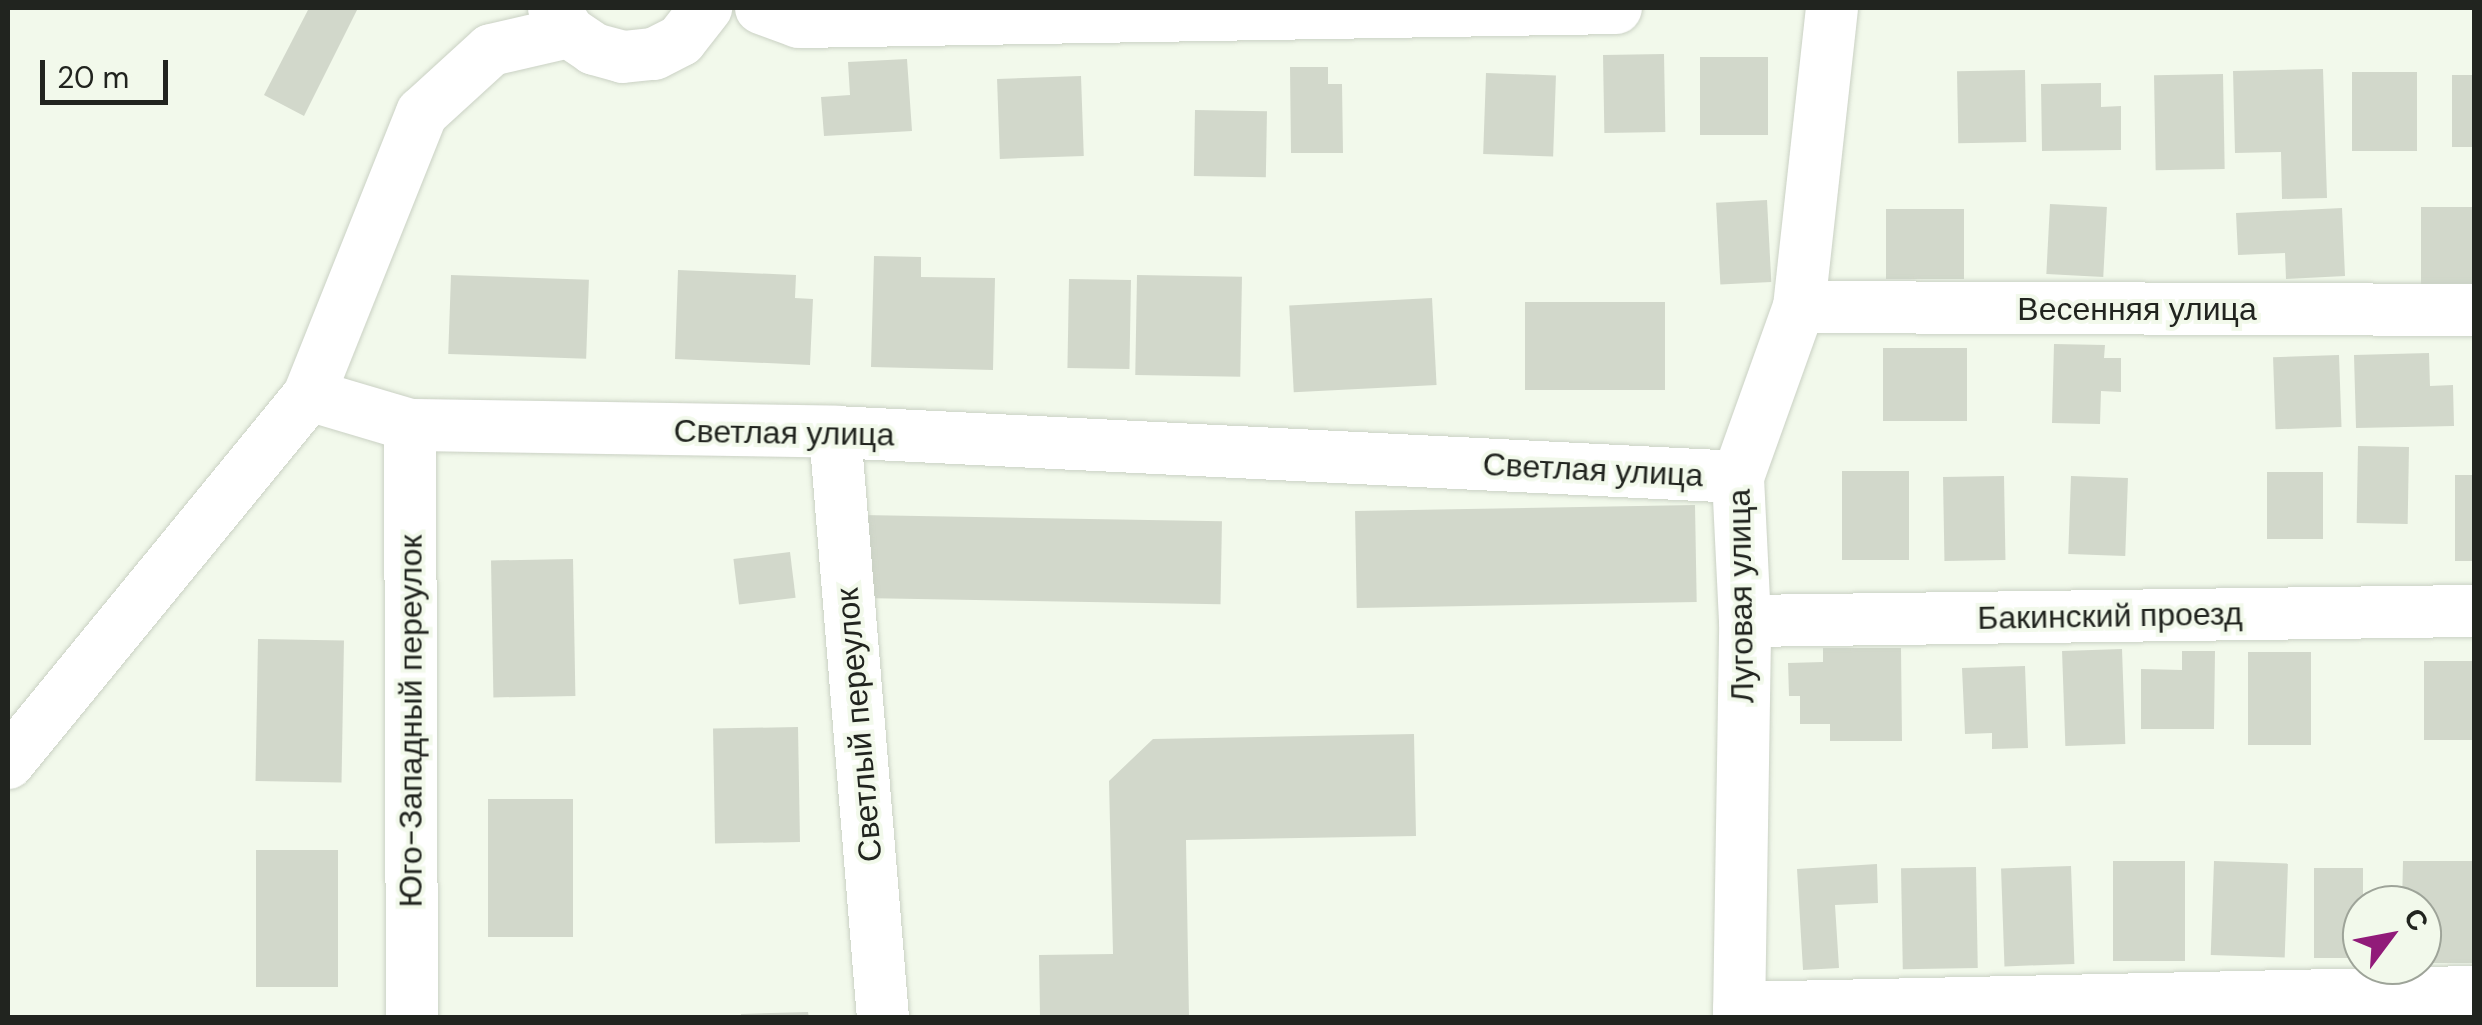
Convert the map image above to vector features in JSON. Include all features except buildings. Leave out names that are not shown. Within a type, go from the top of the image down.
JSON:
[{"type":"street","points":[[8,763],[310,394],[422,113],[491,50],[562,20],[594,49],[624,57],[654,54],[681,40],[706,8]]},
{"type":"street","points":[[761,8],[800,22],[1616,8]]},
{"type":"street","name":"Луговая улица","points":[[1739,1012],[1744,620],[1738,477],[1798,307],[1832,8]]},
{"type":"street","name":"Весенняя улица","points":[[1798,307],[2474,310]]},
{"type":"street","name":"Светлая улица","points":[[310,394],[410,425],[835,432],[1738,477]]},
{"type":"street","name":"Юго-Западный переулок","points":[[410,425],[412,1018]]},
{"type":"street","name":"Светлый переулок","points":[[835,432],[882,1018]]},
{"type":"street","name":"Бакинский проезд","points":[[1744,620],[2474,612]]},
{"type":"street","points":[[1739,1012],[2474,992]]}]
